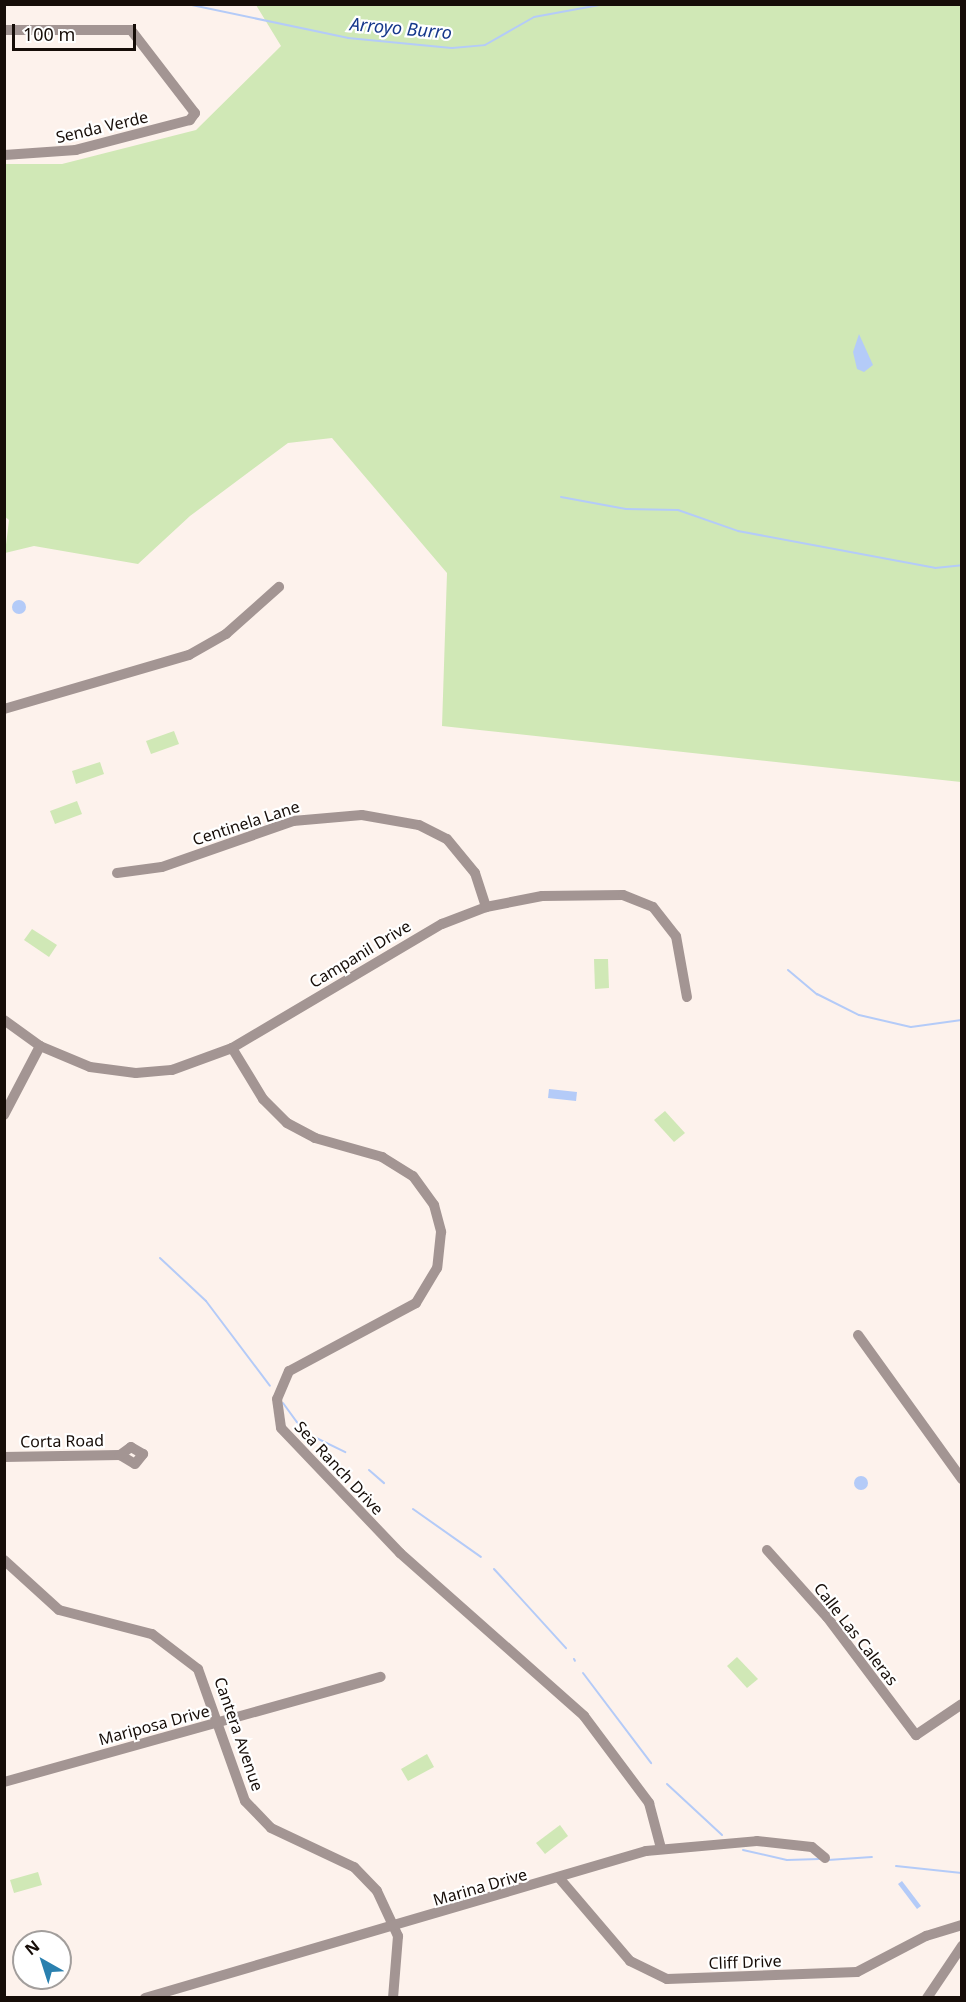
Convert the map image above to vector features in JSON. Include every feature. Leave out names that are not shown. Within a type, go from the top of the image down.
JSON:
[{"type":"street","name":"Senda Verde","points":[[4,30],[126,28],[195,108],[190,120],[96,146],[4,155]]},
{"type":"street","points":[[4,709],[189,655],[226,634],[279,588]]},
{"type":"street","name":"Centinela Lane","points":[[117,873],[162,867],[293,821],[362,815],[419,825],[447,839],[475,873],[486,907]]},
{"type":"street","name":"Campanil Drive","points":[[4,1020],[40,1046],[90,1066],[136,1073],[190,1066],[232,1048],[421,936],[486,907],[542,896],[614,894],[641,900],[661,913],[676,936],[687,997]]},
{"type":"street","points":[[4,1115],[40,1046]]},
{"type":"street","name":"Sea Ranch Drive","points":[[232,1048],[263,1099],[287,1123],[315,1138],[382,1157],[413,1176],[430,1197],[441,1232],[437,1268],[416,1303],[289,1371],[277,1399],[281,1428],[400,1553],[584,1716],[649,1803],[661,1848]]},
{"type":"street","points":[[858,1335],[962,1479]]},
{"type":"street","name":"Corta Road","points":[[4,1457],[120,1455]]},
{"type":"street","name":"Calle Las Caleras","points":[[767,1550],[921,1735],[962,1704]]},
{"type":"street","name":"Cantera Avenue","points":[[4,1560],[70,1616],[129,1627],[178,1649],[207,1683],[238,1787],[260,1819],[291,1841],[354,1867],[377,1891],[396,1927]]},
{"type":"street","name":"Mariposa Drive","points":[[4,1782],[219,1724],[381,1677]]},
{"type":"street","name":"Marina Drive","points":[[145,1998],[396,1927],[661,1848],[757,1841],[812,1847],[825,1858]]},
{"type":"street","name":"Cliff Drive","points":[[560,1879],[630,1961],[667,1979],[857,1972],[962,1925]]},
{"type":"street","points":[[396,1927],[394,1992],[402,1998]]},
{"type":"street","points":[[927,1998],[962,1946]]},
{"type":"green space","points":[[256,5],[961,5],[961,782],[442,726],[447,573],[332,438],[288,443],[190,516],[138,564],[34,546],[5,553],[9,520],[4,516],[5,164],[62,164],[196,130],[281,46]]},
{"type":"green space","points":[[174,731],[179,744],[151,754],[146,741]]},
{"type":"green space","points":[[100,762],[104,774],[76,784],[72,771]]},
{"type":"green space","points":[[77,801],[82,814],[55,824],[50,811]]},
{"type":"green space","points":[[32,929],[57,945],[49,957],[24,940]]},
{"type":"green space","points":[[594,959],[608,959],[609,988],[595,989]]},
{"type":"green space","points":[[665,1111],[685,1133],[674,1142],[654,1120]]},
{"type":"green space","points":[[737,1657],[758,1679],[747,1688],[727,1666]]},
{"type":"green space","points":[[427,1754],[434,1767],[408,1781],[401,1769]]},
{"type":"green space","points":[[560,1825],[568,1836],[545,1854],[536,1843]]},
{"type":"green space","points":[[38,1872],[42,1885],[14,1893],[10,1880]]},
{"type":"water","points":[[859,334],[873,365],[864,372],[857,369],[853,352]]},
{"type":"water","points":[[19,600],[24,602],[26,607],[24,612],[19,614],[14,612],[12,607],[14,602]]},
{"type":"water","points":[[549,1089],[577,1092],[576,1101],[548,1098]]},
{"type":"water","points":[[858,1476],[864,1476],[868,1483],[864,1490],[858,1490],[854,1486],[854,1480]]},
{"type":"water","points":[[902,1881],[921,1906],[917,1909],[898,1884]]},
{"type":"waterway","name":"Arroyo Burro","points":[[187,4],[348,38],[452,48],[485,45],[534,17],[605,4]]},
{"type":"waterway","points":[[561,497],[626,509],[678,510],[738,531],[935,568],[962,565]]},
{"type":"waterway","points":[[788,970],[817,994],[859,1015],[911,1027],[962,1020]]},
{"type":"waterway","points":[[160,1258],[206,1301],[270,1386]]},
{"type":"waterway","points":[[283,1403],[304,1432],[345,1452]]},
{"type":"waterway","points":[[369,1470],[384,1483]]},
{"type":"waterway","points":[[413,1509],[481,1557]]},
{"type":"waterway","points":[[494,1569],[566,1648]]},
{"type":"waterway","points":[[583,1673],[651,1763]]},
{"type":"waterway","points":[[667,1784],[722,1835]]},
{"type":"waterway","points":[[743,1850],[787,1860],[819,1859]]},
{"type":"waterway","points":[[828,1860],[872,1857]]},
{"type":"waterway","points":[[896,1866],[962,1873]]}]
